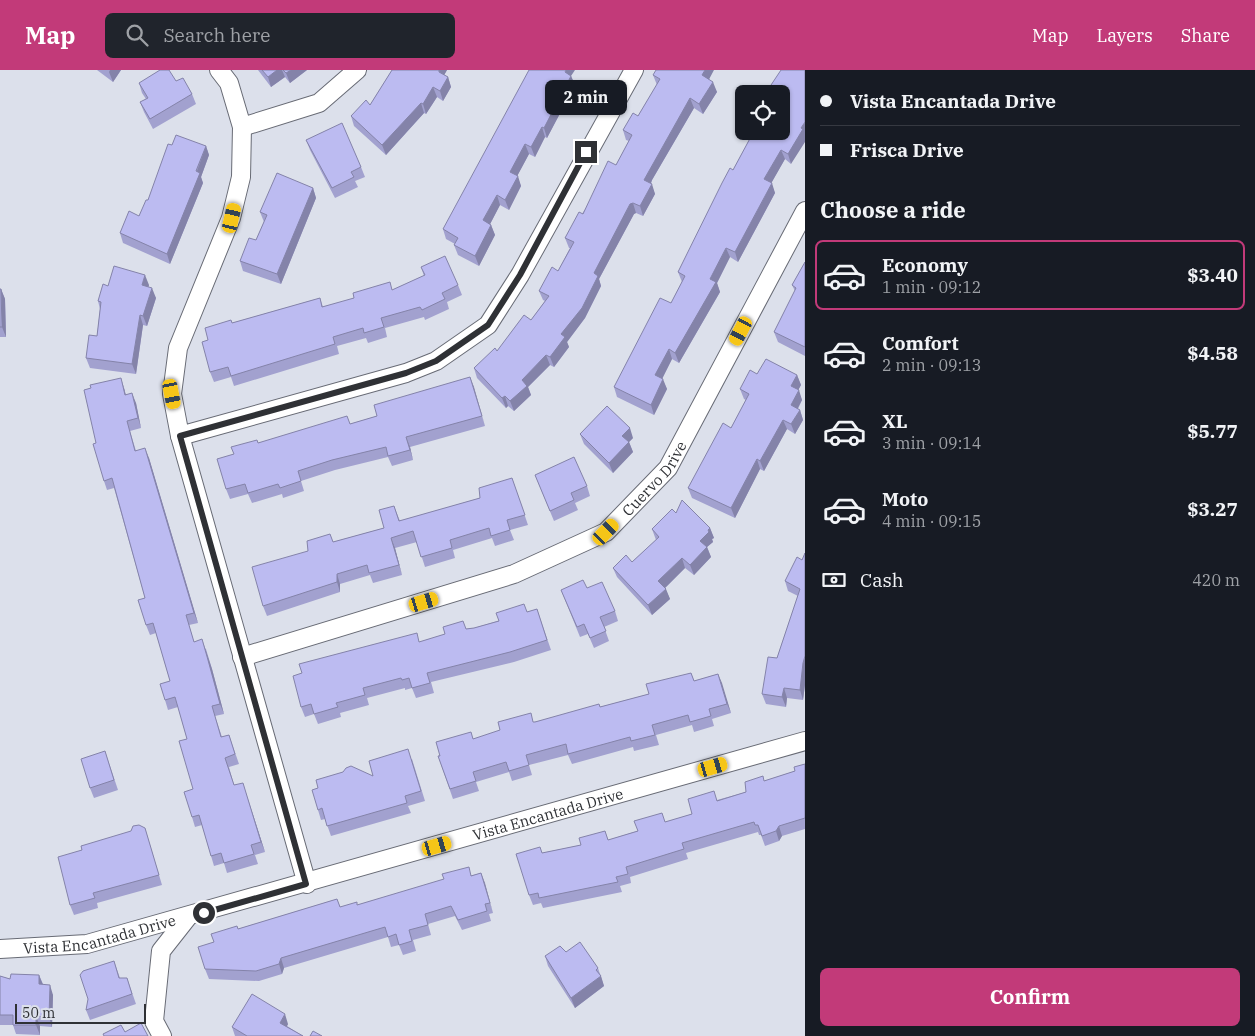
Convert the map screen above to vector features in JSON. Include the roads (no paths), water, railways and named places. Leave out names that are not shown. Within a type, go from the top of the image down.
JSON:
[{"type":"street","points":[[219,70],[229,83],[242,127],[241,177],[232,218],[178,348],[172,394],[180,436],[306,884]]},
{"type":"street","points":[[242,127],[319,103],[357,70]]},
{"type":"street","points":[[180,436],[406,373],[436,361],[488,325],[520,275],[634,70]]},
{"type":"street","name":"Cuervo Drive","points":[[242,657],[514,574],[606,532],[668,468],[805,211]]},
{"type":"street","name":"Vista Encantada Drive","points":[[0,949],[87,944],[188,918],[805,741]]},
{"type":"street","points":[[162,1036],[154,1021],[161,951],[188,918]]}]
